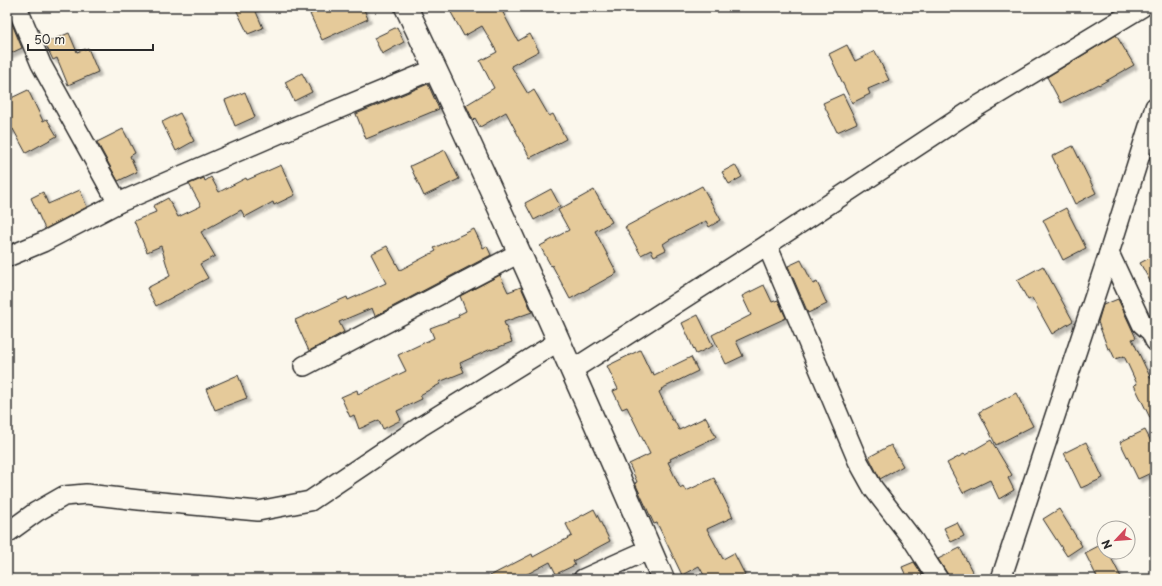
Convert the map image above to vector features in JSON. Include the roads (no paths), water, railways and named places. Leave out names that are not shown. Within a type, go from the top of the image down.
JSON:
[{"type":"street","points":[[17,7],[41,64],[118,203]]},
{"type":"street","points":[[406,7],[431,70],[559,340],[663,579]]},
{"type":"street","points":[[572,370],[767,245],[978,106],[1142,7]]},
{"type":"street","points":[[7,257],[42,242],[118,203],[431,70]]},
{"type":"street","points":[[1001,579],[1110,254],[1155,107]]},
{"type":"street","points":[[767,245],[858,461],[874,488],[914,540],[938,579]]},
{"type":"street","points":[[304,366],[519,253]]},
{"type":"street","points":[[1110,254],[1142,324],[1151,332],[1155,341]]},
{"type":"street","points":[[7,534],[36,512],[64,496],[86,494],[258,511],[310,501],[420,427],[559,340]]},
{"type":"street","points":[[583,579],[650,549]]}]
